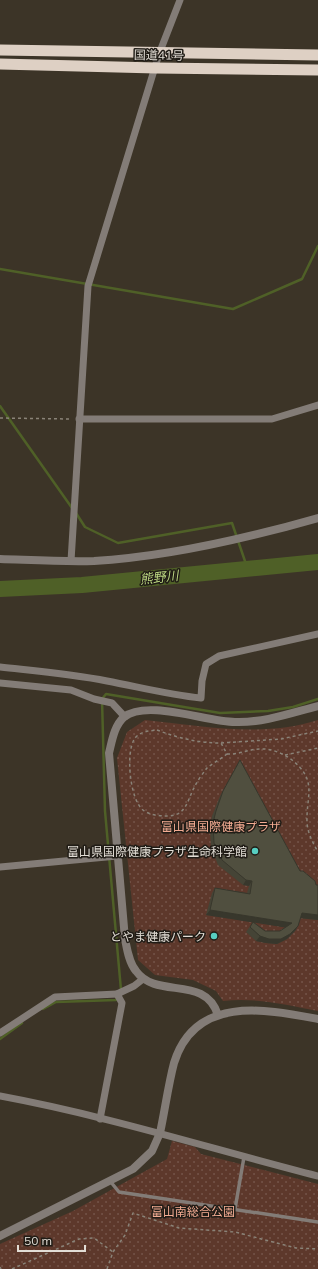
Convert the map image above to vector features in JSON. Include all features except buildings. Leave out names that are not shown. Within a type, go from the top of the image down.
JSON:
[{"type":"highway","name":"国道41号","points":[[0,50],[159,54],[318,55]]},
{"type":"highway","name":"国道41号","points":[[0,64],[318,70]]},
{"type":"street","points":[[71,561],[88,286],[156,68],[159,54],[180,0]]},
{"type":"street","points":[[79,419],[272,420],[318,405]]},
{"type":"street","points":[[0,559],[71,561],[138,557],[184,550],[318,518]]},
{"type":"street","points":[[0,667],[54,672],[106,681],[175,696],[201,698],[202,680],[206,664],[219,656],[318,634]]},
{"type":"street","points":[[0,683],[71,690],[94,699],[112,702],[125,717]]},
{"type":"street","points":[[218,1015],[212,1002],[201,993],[150,984],[143,979],[132,966],[126,946],[109,753],[114,732],[125,717],[138,712],[155,710],[235,722],[279,717],[318,706]]},
{"type":"street","points":[[0,867],[117,856]]},
{"type":"street","points":[[0,1033],[55,997],[117,994],[134,986],[143,979]]},
{"type":"street","points":[[100,1119],[122,1002],[117,994]]},
{"type":"street","points":[[0,1236],[110,1181],[133,1169],[142,1162],[154,1147],[160,1133],[175,1062],[186,1038],[201,1024],[218,1015],[239,1010],[267,1010],[318,1019]]},
{"type":"street","points":[[0,1096],[160,1133],[318,1176]]},
{"type":"lane","points":[[235,1209],[244,1157]]},
{"type":"lane","points":[[110,1181],[119,1192],[318,1222]]},
{"type":"path","points":[[0,418],[79,419]]},
{"type":"path","points":[[318,731],[281,739],[203,743],[176,737],[157,730],[143,732],[135,739],[130,753],[130,778],[136,801],[143,810],[154,815],[167,816],[179,814],[186,808],[195,785],[208,768],[227,754],[234,755],[245,750],[265,748],[286,755],[301,767],[309,779],[311,794],[307,825],[312,842],[318,852]]},
{"type":"path","points":[[221,743],[227,754]]},
{"type":"path","points":[[286,755],[318,748]]},
{"type":"path","points":[[107,1269],[113,1252],[125,1235],[133,1213],[180,1228],[235,1232],[296,1248],[318,1250]]},
{"type":"path","points":[[12,1269],[79,1239],[94,1238],[113,1252]]},
{"type":"green space","name":"富山県国際健康プラザ","points":[[145,720],[232,729],[254,729],[297,725],[318,720],[318,1011],[259,1001],[223,1001],[216,991],[193,980],[155,975],[138,960],[117,758],[127,732]]},
{"type":"green space","name":"富山南総合公園","points":[[172,1141],[195,1147],[201,1154],[318,1184],[318,1269],[0,1269],[0,1244],[73,1211],[167,1159]]},
{"type":"waterway","points":[[0,269],[233,309],[302,279],[318,246]]},
{"type":"waterway","points":[[0,406],[72,508]]},
{"type":"waterway","points":[[76,513],[85,527],[118,543],[232,523],[247,567]]},
{"type":"waterway","name":"熊野川","points":[[0,589],[82,585],[318,562]]},
{"type":"waterway","points":[[121,990],[105,811],[102,699],[106,694],[220,713],[268,711],[293,707],[318,699]]},
{"type":"waterway","points":[[43,1009],[56,1002],[116,1000],[117,998]]},
{"type":"waterway","points":[[0,1039],[22,1023]]},
{"type":"place","name":"富山県国際健康プラザ生命科学館","points":[[255,851]]},
{"type":"place","name":"とやま健康パーク","points":[[214,936]]}]
